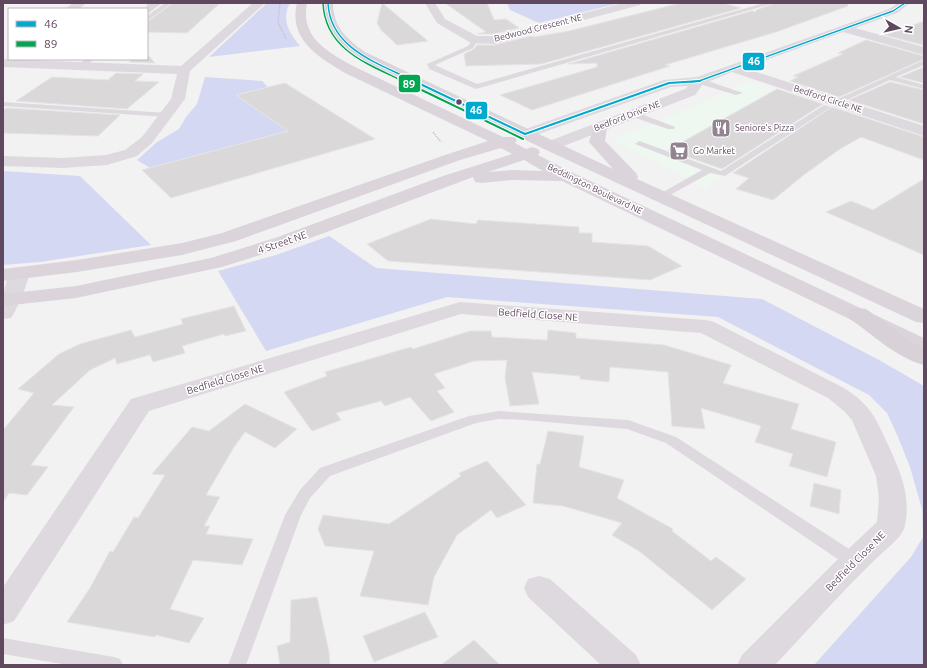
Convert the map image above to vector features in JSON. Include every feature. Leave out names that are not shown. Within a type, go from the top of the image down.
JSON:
[{"type":"main road","name":"Beddington Boulevard NE","points":[[302,3],[299,10],[299,20],[302,28],[309,40],[328,58],[502,142],[565,176],[924,346]]},
{"type":"main road","name":"Beddington Boulevard NE","points":[[328,3],[328,16],[332,30],[361,56],[550,146],[924,317]]},
{"type":"main road","points":[[425,106],[455,137],[454,157]]},
{"type":"main road","points":[[599,128],[597,142],[602,149],[641,188]]},
{"type":"main road","points":[[11,274],[77,266],[182,249],[229,237],[454,157],[525,134]]},
{"type":"main road","name":"4 Street NE","points":[[6,304],[76,292],[215,263],[285,241],[450,180],[550,146]]},
{"type":"main road","points":[[450,180],[512,176],[565,176]]},
{"type":"main road","points":[[858,314],[901,345],[924,358]]},
{"type":"street","points":[[3,160],[63,164],[106,160],[131,153],[147,140],[178,99],[184,70],[260,3]]},
{"type":"street","name":"Bedwood Crescent NE","points":[[430,3],[441,21],[475,40],[494,40],[636,3]]},
{"type":"street","name":"Bedford Drive NE","points":[[525,134],[669,83],[699,81],[731,68],[893,11],[904,3]]},
{"type":"street","points":[[844,29],[924,51]]},
{"type":"street","points":[[3,63],[86,63],[184,70]]},
{"type":"street","name":"Bedford Circle NE","points":[[731,68],[831,105],[924,131]]},
{"type":"street","name":"Bedford Drive NE","points":[[550,146],[690,92],[699,81]]},
{"type":"street","points":[[6,304],[11,274]]},
{"type":"street","name":"Bedfield Close NE","points":[[3,612],[140,404],[460,308],[706,327],[836,393],[852,405],[863,417],[889,476],[893,498],[891,526],[854,561],[754,665]]},
{"type":"street","points":[[539,588],[624,665]]},
{"type":"lane","points":[[148,18],[169,3]]},
{"type":"lane","points":[[475,40],[471,47],[431,64],[432,67],[476,87],[771,3]]},
{"type":"lane","points":[[638,144],[722,174],[831,105],[924,62]]},
{"type":"lane","points":[[890,78],[924,87]]},
{"type":"lane","points":[[699,81],[739,93]]},
{"type":"lane","points":[[3,104],[167,115]]},
{"type":"lane","points":[[633,114],[672,128]]},
{"type":"lane","points":[[661,197],[709,170]]},
{"type":"lane","points":[[237,665],[293,515],[304,494],[325,472],[474,419],[499,415],[628,425],[671,440],[854,561]]},
{"type":"lane","points":[[3,646],[114,665]]},
{"type":"shaded area","points":[[267,3],[290,3],[287,9],[286,20],[290,31],[300,46],[209,57]]},
{"type":"shaded area","points":[[507,3],[620,3],[539,23],[510,10]]},
{"type":"shaded area","points":[[205,77],[262,81],[268,87],[236,95],[288,131],[150,168],[137,160],[157,142],[179,129],[186,117],[197,104]]},
{"type":"shaded area","points":[[749,81],[833,109],[705,188],[616,142],[614,138],[663,120]]},
{"type":"shaded area","points":[[3,171],[80,176],[151,245],[40,262],[3,265]]},
{"type":"shaded area","points":[[329,236],[376,268],[762,299],[879,360],[924,386],[924,665],[814,665],[911,557],[923,537],[922,509],[910,467],[887,413],[869,395],[718,317],[447,297],[266,351],[218,271],[276,255]]},
{"type":"building","points":[[147,3],[162,3],[148,13]]},
{"type":"building","points":[[173,3],[219,4],[187,33],[148,32],[148,21]]},
{"type":"building","points":[[382,3],[428,41],[397,45],[381,30],[377,23]]},
{"type":"building","points":[[445,3],[487,3],[494,20],[506,19],[519,28],[494,34],[477,34],[486,32]]},
{"type":"building","points":[[681,3],[723,3],[741,8],[541,64],[466,66],[464,54],[474,49],[477,45],[494,45],[531,36],[534,37],[569,31]]},
{"type":"building","points":[[775,3],[848,3],[848,6],[776,32],[665,65],[670,66],[532,110],[500,95],[597,67],[597,63],[568,64],[752,11],[756,12],[756,10]]},
{"type":"building","points":[[924,21],[924,45],[884,35],[900,30]]},
{"type":"building","points":[[866,40],[924,56],[924,59],[839,97],[790,81],[798,77],[793,76],[843,54],[838,53]]},
{"type":"building","points":[[148,55],[155,63],[129,62],[132,60],[148,60]]},
{"type":"building","points":[[924,67],[924,83],[900,77]]},
{"type":"building","points":[[116,73],[143,74],[135,81],[159,82],[127,109],[16,101],[52,77],[108,80]]},
{"type":"building","points":[[890,82],[924,90],[924,124],[849,100]]},
{"type":"building","points":[[285,83],[375,139],[171,198],[142,170],[288,131],[236,95]]},
{"type":"building","points":[[777,89],[823,104],[722,169],[668,150]]},
{"type":"building","points":[[832,107],[924,137],[924,160],[861,137],[840,149],[805,174],[773,200],[736,189],[749,178],[733,173]]},
{"type":"building","points":[[7,108],[120,115],[98,136],[3,133],[3,110]]},
{"type":"building","points":[[924,179],[924,255],[826,212],[851,201],[873,210]]},
{"type":"building","points":[[431,219],[476,224],[478,220],[579,227],[579,233],[592,233],[592,242],[648,246],[682,266],[650,280],[388,261],[367,244]]},
{"type":"building","points":[[234,306],[246,331],[225,336],[224,334],[182,346],[185,353],[153,362],[150,355],[117,364],[115,358],[90,370],[52,405],[74,407],[31,465],[48,467],[27,495],[9,493],[3,502],[3,430],[34,393],[18,389],[59,354],[80,344],[131,330],[135,337],[183,324],[181,319]]},
{"type":"building","points":[[548,330],[576,333],[576,338],[664,345],[731,365],[723,383],[799,404],[791,429],[836,442],[827,477],[789,466],[793,454],[755,442],[761,426],[701,408],[705,429],[672,426],[668,372],[610,367],[609,382],[580,379],[580,376],[532,372],[539,404],[510,406],[505,378],[507,360],[474,361],[434,374],[445,388],[437,391],[454,412],[431,421],[410,397],[385,406],[381,401],[336,413],[341,420],[312,431],[284,392],[327,376],[325,372],[411,347],[413,349],[470,331],[491,331],[492,337],[547,340]]},
{"type":"building","points":[[245,404],[297,429],[275,448],[245,432],[234,447],[206,495],[220,497],[204,526],[210,526],[206,534],[253,539],[242,565],[193,560],[170,609],[204,618],[189,643],[156,635],[155,637],[67,622],[90,588],[110,551],[113,552],[134,517],[138,518],[165,475],[152,474],[192,427],[209,431]]},
{"type":"building","points":[[548,431],[584,436],[579,467],[624,480],[617,498],[673,529],[672,531],[711,561],[716,557],[746,579],[712,610],[639,551],[612,535],[622,523],[563,506],[533,503],[537,464],[540,464]]},
{"type":"building","points":[[487,461],[526,505],[497,518],[491,510],[457,535],[434,577],[428,605],[360,596],[374,551],[325,546],[318,529],[323,515],[389,524],[461,476],[459,473]]},
{"type":"building","points":[[814,483],[841,490],[839,514],[810,506]]},
{"type":"building","points":[[317,597],[329,652],[330,665],[280,665],[277,646],[290,642],[291,600]]},
{"type":"building","points":[[425,612],[438,637],[374,662],[363,636]]},
{"type":"building","points":[[474,640],[500,665],[441,665]]},
{"type":"transit line","name":"89","points":[[323,3],[323,13],[328,29],[338,42],[358,59],[523,139]]},
{"type":"transit line","name":"46","points":[[328,3],[328,12],[333,27],[342,39],[361,55],[525,134],[669,83],[699,81],[893,11],[905,3]]},
{"type":"place","name":"Seniore's Pizza","points":[[721,128]]},
{"type":"place","name":"Go Market","points":[[679,151]]}]
